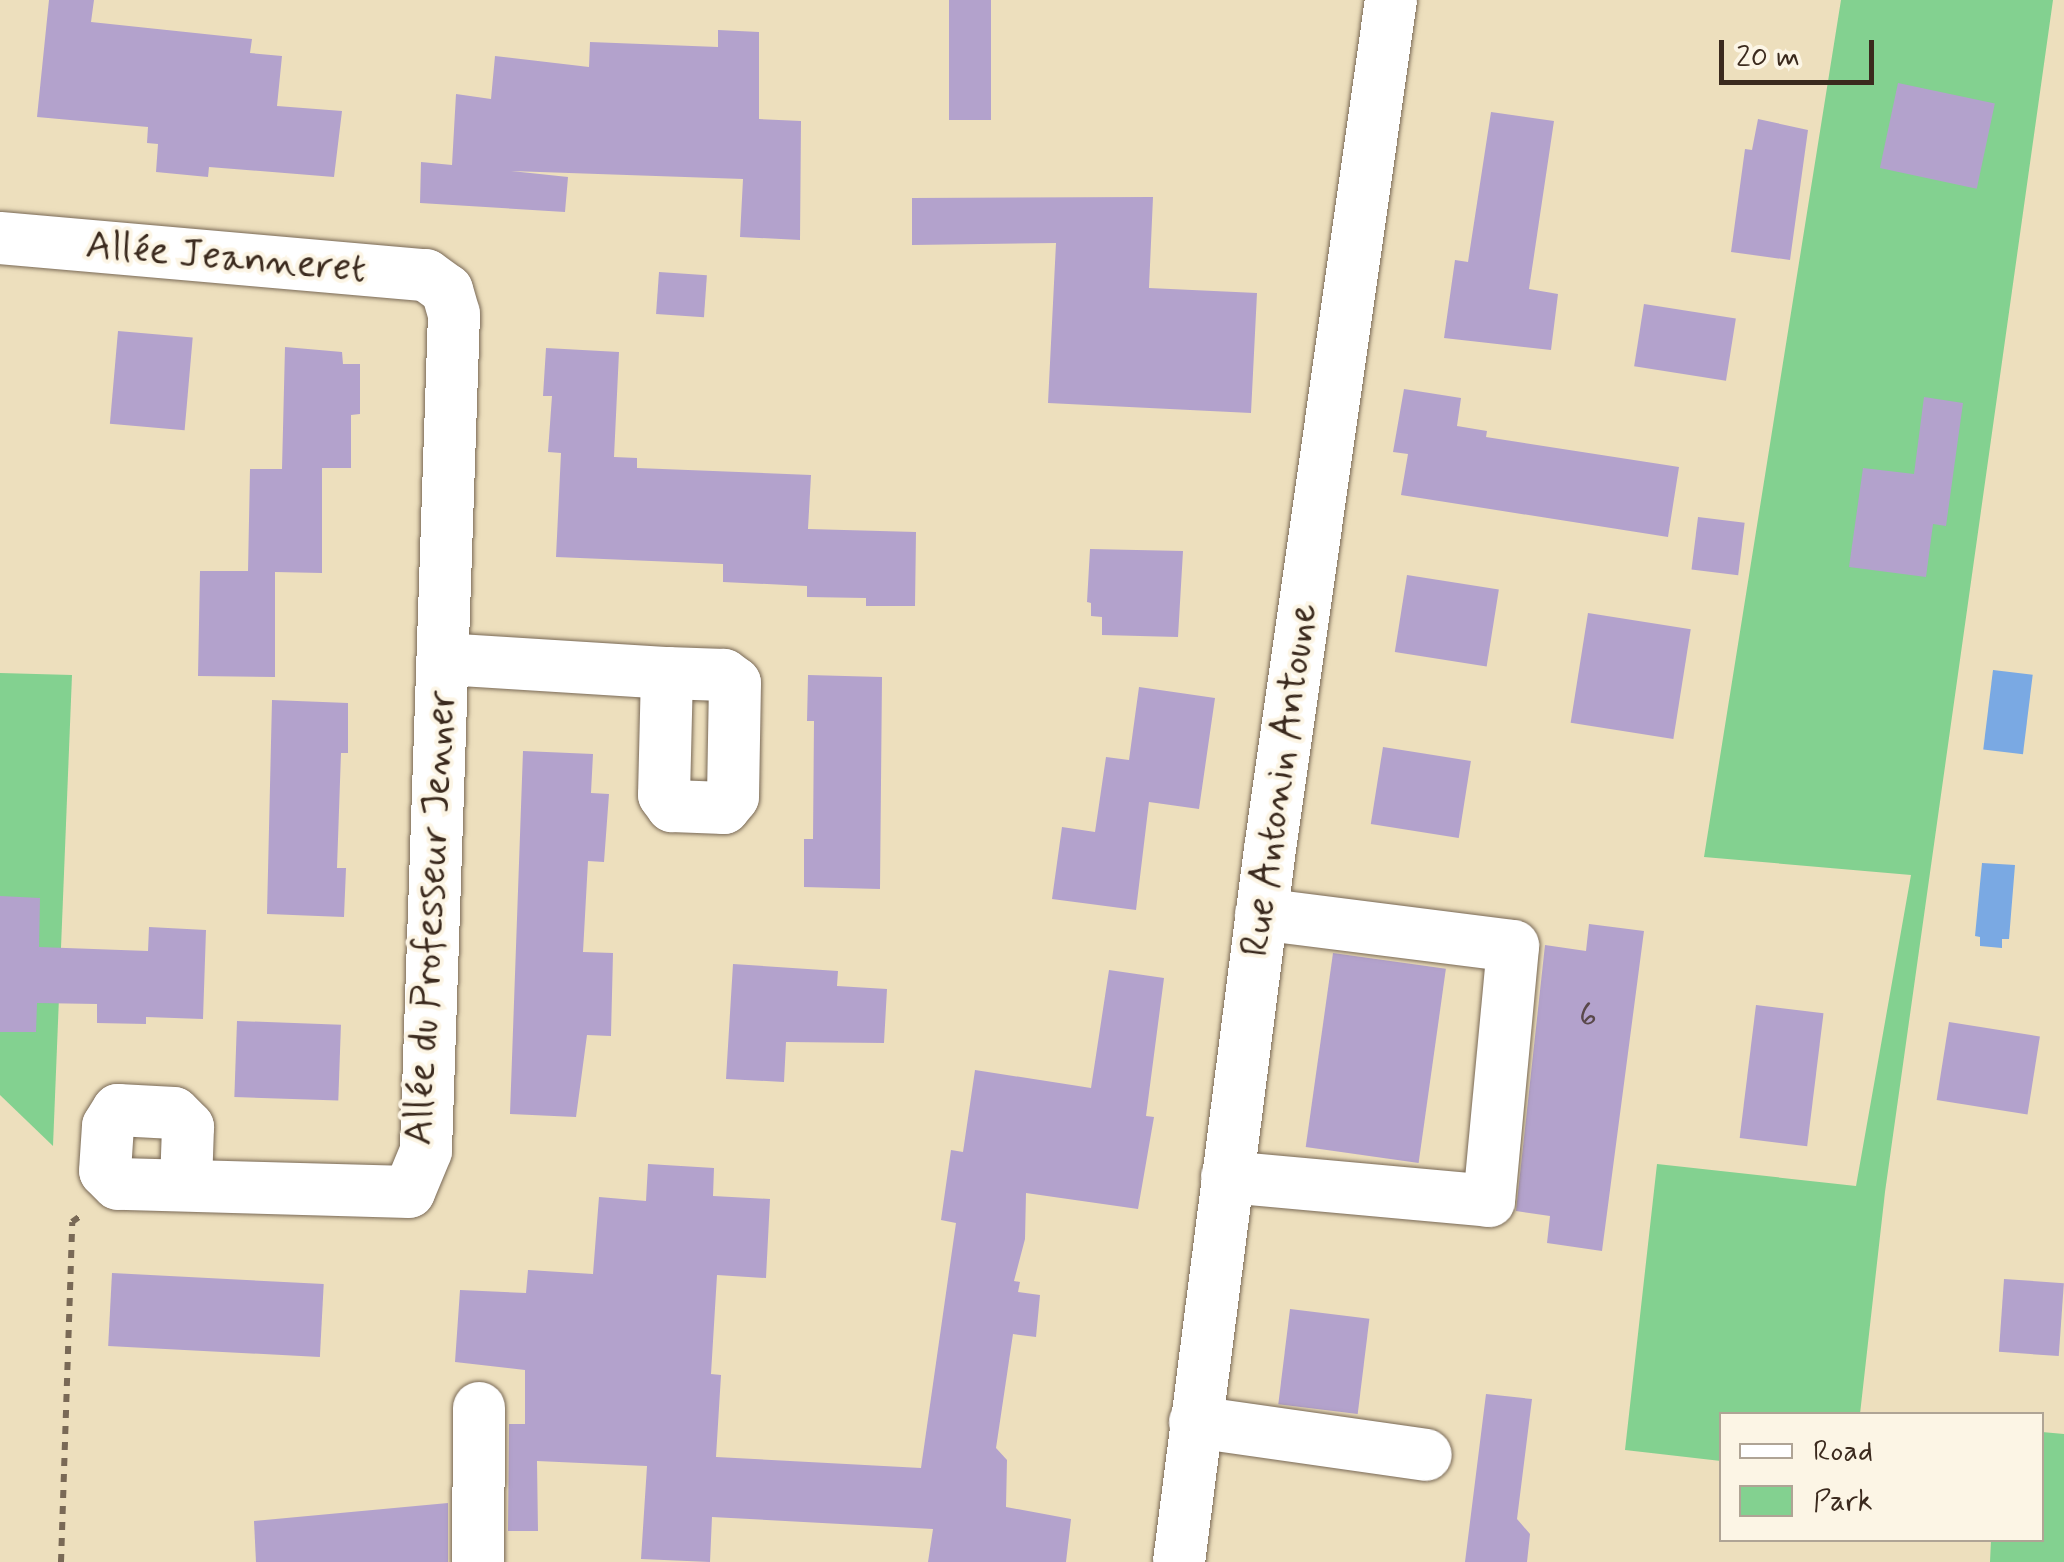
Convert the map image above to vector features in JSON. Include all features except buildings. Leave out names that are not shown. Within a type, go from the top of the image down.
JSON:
[{"type":"street","name":"Rue Antonin Antoune","points":[[1179,1562],[1261,914],[1391,0]]},
{"type":"street","name":"Allée Jeanneret","points":[[0,238],[426,275],[447,290],[454,314],[444,660]]},
{"type":"street","points":[[444,660],[666,673]]},
{"type":"street","name":"Allée du Professeur Jenner","points":[[118,1184],[409,1192],[426,1151],[444,660]]},
{"type":"street","points":[[1227,1177],[1489,1202],[1513,946],[1261,914]]},
{"type":"street","points":[[118,1184],[105,1171],[108,1126],[118,1110],[174,1113],[188,1127],[186,1185]]},
{"type":"street","points":[[478,1562],[479,1408]]},
{"type":"street","points":[[1195,1422],[1426,1455]]},
{"type":"path","points":[[61,1562],[72,1222],[118,1184]]},
{"type":"green space","points":[[1841,0],[2053,0],[1885,1192],[1860,1412],[1719,1412],[1719,1461],[1625,1450],[1657,1164],[1856,1186],[1911,875],[1704,857]]},
{"type":"green space","points":[[0,673],[72,675],[53,1146],[0,1095]]},
{"type":"green space","points":[[2044,1432],[2064,1434],[2064,1562],[1990,1562],[1991,1542],[2044,1542]]},
{"type":"water","points":[[1993,670],[2033,675],[2023,754],[1983,749]]},
{"type":"water","points":[[1982,863],[2015,865],[2009,939],[2002,939],[2002,948],[1980,946],[1980,937],[1975,936]]}]
